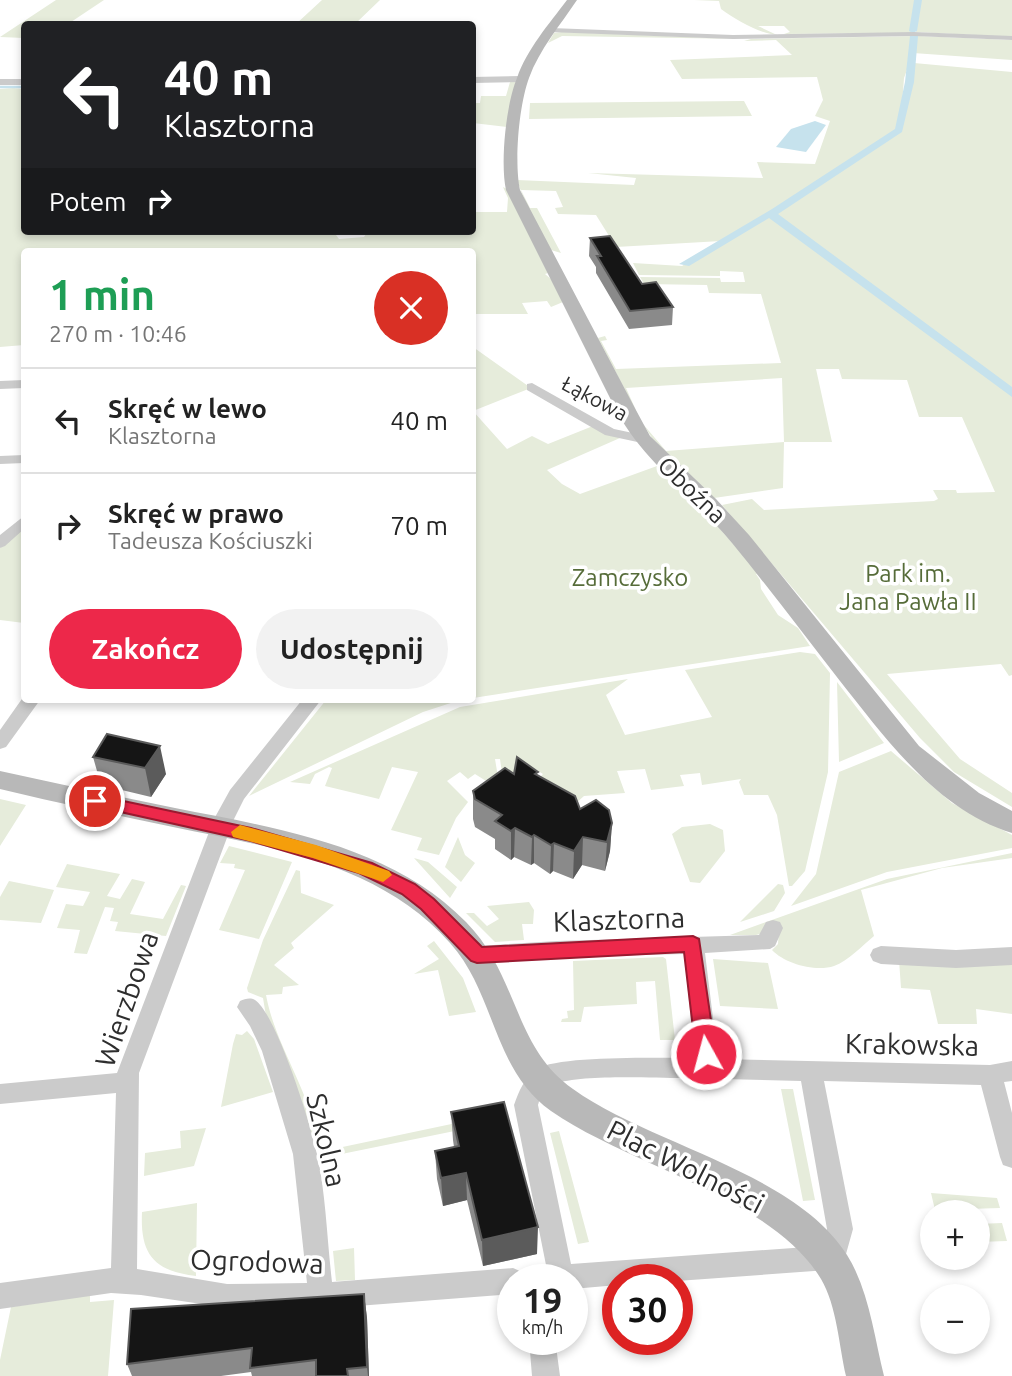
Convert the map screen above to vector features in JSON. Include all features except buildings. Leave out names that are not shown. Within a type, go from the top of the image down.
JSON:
[{"type":"street","points":[[476,79],[522,79],[572,0]]},
{"type":"street","points":[[551,30],[722,37],[914,34],[1012,38]]},
{"type":"street","name":"Oboźna","points":[[522,79],[509,155],[509,178],[642,439],[709,503],[741,540],[910,752],[970,800],[1012,823]]},
{"type":"street","points":[[0,82],[21,82]]},
{"type":"street","points":[[0,385],[21,384]]},
{"type":"street","name":"Łąkowa","points":[[531,387],[610,432],[642,439]]},
{"type":"street","points":[[0,460],[21,459]]},
{"type":"street","points":[[0,543],[21,524]]},
{"type":"street","points":[[0,743],[29,703]]},
{"type":"street","name":"Wierzbowa","points":[[129,1281],[122,1265],[127,1082],[168,961],[221,827],[237,794],[310,703]]},
{"type":"street","name":"Plac Wolności","points":[[0,780],[221,827],[316,852],[389,878],[428,904],[477,955],[496,991],[517,1049],[539,1080],[580,1112],[780,1214],[807,1234],[828,1258],[845,1296],[865,1376]]},
{"type":"street","name":"Klasztorna","points":[[477,955],[693,944],[768,935]]},
{"type":"street","points":[[693,944],[708,1069]]},
{"type":"street","points":[[881,956],[956,959],[1012,956]]},
{"type":"street","name":"Szkolna","points":[[248,1006],[259,1020],[273,1051],[305,1154],[321,1295]]},
{"type":"street","points":[[541,1264],[526,1105],[528,1096],[539,1080],[554,1072],[584,1070],[811,1072],[840,1229],[837,1245],[828,1258],[588,1275]]},
{"type":"street","name":"Krakowska","points":[[811,1072],[1001,1073]]},
{"type":"street","points":[[1001,1073],[1012,1156]]},
{"type":"street","points":[[0,1094],[127,1082]]},
{"type":"street","name":"Ogrodowa","points":[[0,1296],[100,1282],[129,1281],[197,1294],[321,1295],[497,1282]]},
{"type":"street","points":[[543,1355],[545,1376]]},
{"type":"green space","points":[[56,0],[104,0],[72,21],[24,21]]},
{"type":"green space","points":[[322,0],[380,0],[358,21],[299,21]]},
{"type":"green space","points":[[694,0],[917,0],[912,33],[784,34],[790,32],[784,26],[758,26],[777,35],[756,29],[734,18],[721,9],[719,1]]},
{"type":"green space","points":[[920,0],[1012,0],[1012,37],[916,32]]},
{"type":"green space","points":[[21,23],[21,38],[0,37]]},
{"type":"green space","points":[[554,33],[743,39],[562,36],[548,43]]},
{"type":"green space","name":"Park im. Jana Pawła II","points":[[918,36],[1012,40],[1012,60],[913,53],[904,78],[901,119],[914,63],[1012,72],[1012,675],[1009,676],[1001,664],[887,674],[960,759],[1012,793],[1012,807],[954,772],[920,738],[722,505],[752,499],[764,510],[934,501],[938,499],[933,490],[956,490],[957,493],[995,492],[962,417],[919,417],[907,380],[842,379],[839,369],[816,369],[832,442],[784,442],[782,378],[626,388],[639,417],[598,338],[605,336],[607,340],[601,341],[616,369],[781,363],[761,294],[709,293],[707,285],[644,284],[640,277],[720,278],[721,282],[745,282],[743,272],[720,271],[720,276],[639,275],[633,263],[682,266],[721,241],[616,247],[596,215],[558,214],[555,208],[563,207],[556,191],[521,190],[530,208],[537,208],[561,253],[551,250],[528,207],[520,189],[517,180],[634,185],[636,178],[588,173],[763,178],[757,162],[815,164],[830,121],[815,116],[823,100],[817,77],[682,79],[670,60],[792,55],[776,40],[744,41],[751,39]]},
{"type":"green space","points":[[510,82],[517,82],[507,127],[476,123],[476,103],[480,103],[481,96],[506,96]]},
{"type":"green space","points":[[0,89],[21,89],[21,235],[336,235],[339,239],[365,235],[476,235],[476,212],[507,212],[508,198],[503,187],[507,189],[548,273],[545,274],[551,279],[563,302],[551,307],[547,301],[522,303],[528,314],[476,314],[476,248],[21,248],[21,345],[0,347]]},
{"type":"green space","points":[[744,101],[752,116],[529,119],[530,103]]},
{"type":"green space","points":[[476,349],[531,388],[476,410]]},
{"type":"green space","name":"Zamczysko","points":[[476,414],[507,449],[532,436],[548,444],[593,426],[620,438],[547,470],[562,484],[580,494],[657,466],[703,510],[759,573],[756,574],[761,589],[778,615],[798,628],[810,646],[476,698]]},
{"type":"green space","points":[[643,424],[666,451],[784,442],[783,488],[714,498],[652,438]]},
{"type":"green space","points":[[21,530],[21,623],[0,620],[0,548]]},
{"type":"green space","points":[[800,652],[815,654],[830,673],[828,772],[805,871],[792,886],[789,886],[777,815],[768,795],[744,795],[739,782],[741,779],[702,785],[700,773],[680,775],[684,786],[651,790],[645,769],[617,771],[625,793],[584,796],[574,805],[537,780],[543,774],[535,769],[523,776],[503,780],[500,759],[495,759],[499,783],[494,786],[475,774],[468,779],[460,772],[447,781],[468,802],[456,818],[439,855],[417,850],[422,838],[391,830],[418,772],[392,767],[379,799],[325,786],[332,768],[329,767],[315,774],[310,784],[290,782],[460,707],[628,679],[606,695],[625,735],[712,717],[685,670]]},
{"type":"green space","points":[[837,682],[884,743],[839,762]]},
{"type":"green space","points":[[324,703],[451,703],[423,712],[249,796]]},
{"type":"green space","points":[[891,751],[952,803],[1012,835],[1012,848],[887,872],[791,906],[816,874],[839,772]]},
{"type":"green space","points":[[0,799],[26,805],[0,846]]},
{"type":"green space","points":[[710,824],[723,830],[725,851],[700,883],[690,882],[672,834],[682,827]]},
{"type":"green space","points":[[458,837],[465,855],[475,863],[461,882],[445,867]]},
{"type":"green space","points":[[229,846],[292,862],[259,939],[219,930],[245,870],[234,868],[235,864],[220,863]]},
{"type":"green space","points":[[1012,853],[1012,858],[942,868],[861,890],[874,936],[850,957],[834,966],[810,967],[793,963],[778,955],[772,950],[778,944],[779,929],[756,935],[730,935],[887,879]]},
{"type":"green space","points":[[414,858],[428,862],[457,887],[450,898]]},
{"type":"green space","points":[[67,864],[120,874],[107,896],[120,899],[132,879],[145,882],[130,914],[163,919],[181,885],[186,886],[166,936],[115,931],[118,922],[110,921],[114,908],[105,907],[87,954],[74,953],[80,930],[57,928],[66,904],[83,906],[90,892],[56,887]]},
{"type":"green space","points":[[296,870],[300,871],[301,893],[334,905],[291,943],[294,948],[274,965],[299,985],[283,987],[282,994],[266,995],[276,1031],[306,1100],[317,1137],[310,1135],[267,1022],[263,998],[248,992],[247,988],[263,940]]},
{"type":"green space","points":[[9,881],[54,890],[41,923],[0,920],[0,897]]},
{"type":"green space","points":[[778,884],[783,885],[785,893],[774,911],[740,922]]},
{"type":"green space","points":[[529,902],[534,910],[533,924],[522,924],[524,940],[495,942],[466,913],[474,913],[487,926],[499,919],[487,906]]},
{"type":"green space","points":[[434,941],[463,978],[476,1012],[449,1016],[438,970],[414,974],[439,959],[427,946]]},
{"type":"green space","points":[[666,959],[675,1040],[660,1040],[655,981],[636,982],[637,1004],[584,1007],[581,1022],[561,1022],[562,1019],[568,1018],[567,1011],[574,1010],[573,961]]},
{"type":"green space","points":[[713,959],[768,963],[778,1009],[720,1006]]},
{"type":"green space","points":[[899,960],[1012,962],[1012,1014],[976,1009],[977,1024],[938,1024],[930,990],[901,988]]},
{"type":"green space","points":[[247,1031],[254,1039],[273,1092],[221,1107],[236,1034],[242,1035]]},
{"type":"green space","points":[[781,1089],[793,1089],[815,1200],[803,1201]]},
{"type":"green space","points":[[461,1122],[489,1124],[322,1158],[333,1149]]},
{"type":"green space","points":[[206,1128],[194,1166],[144,1176],[145,1153],[181,1148],[180,1131]]},
{"type":"green space","points":[[559,1131],[589,1242],[578,1244],[550,1133]]},
{"type":"green space","points":[[931,1193],[997,1198],[1000,1208],[990,1208],[990,1200],[933,1200]]},
{"type":"green space","points":[[197,1203],[196,1276],[169,1270],[152,1258],[144,1239],[142,1212]]},
{"type":"green space","points":[[1002,1223],[1007,1241],[990,1242],[990,1224]]},
{"type":"green space","points":[[354,1248],[355,1280],[336,1281],[333,1251]]},
{"type":"green space","points":[[90,1295],[90,1302],[114,1300],[108,1376],[0,1376],[0,1360],[11,1307]]},
{"type":"water","points":[[815,121],[826,125],[806,152],[776,147],[791,129]]},
{"type":"waterway","points":[[913,31],[918,0]]},
{"type":"waterway","points":[[914,36],[909,82],[899,130],[771,214],[1012,393]]},
{"type":"waterway","points":[[0,87],[21,87]]},
{"type":"waterway","points":[[685,264],[771,212]]},
{"type":"slow traffic","points":[[240,832],[316,852],[383,875]]},
{"type":"route","points":[[95,801],[221,827],[365,868],[389,878],[428,904],[477,955],[693,944],[706,1054]]}]
